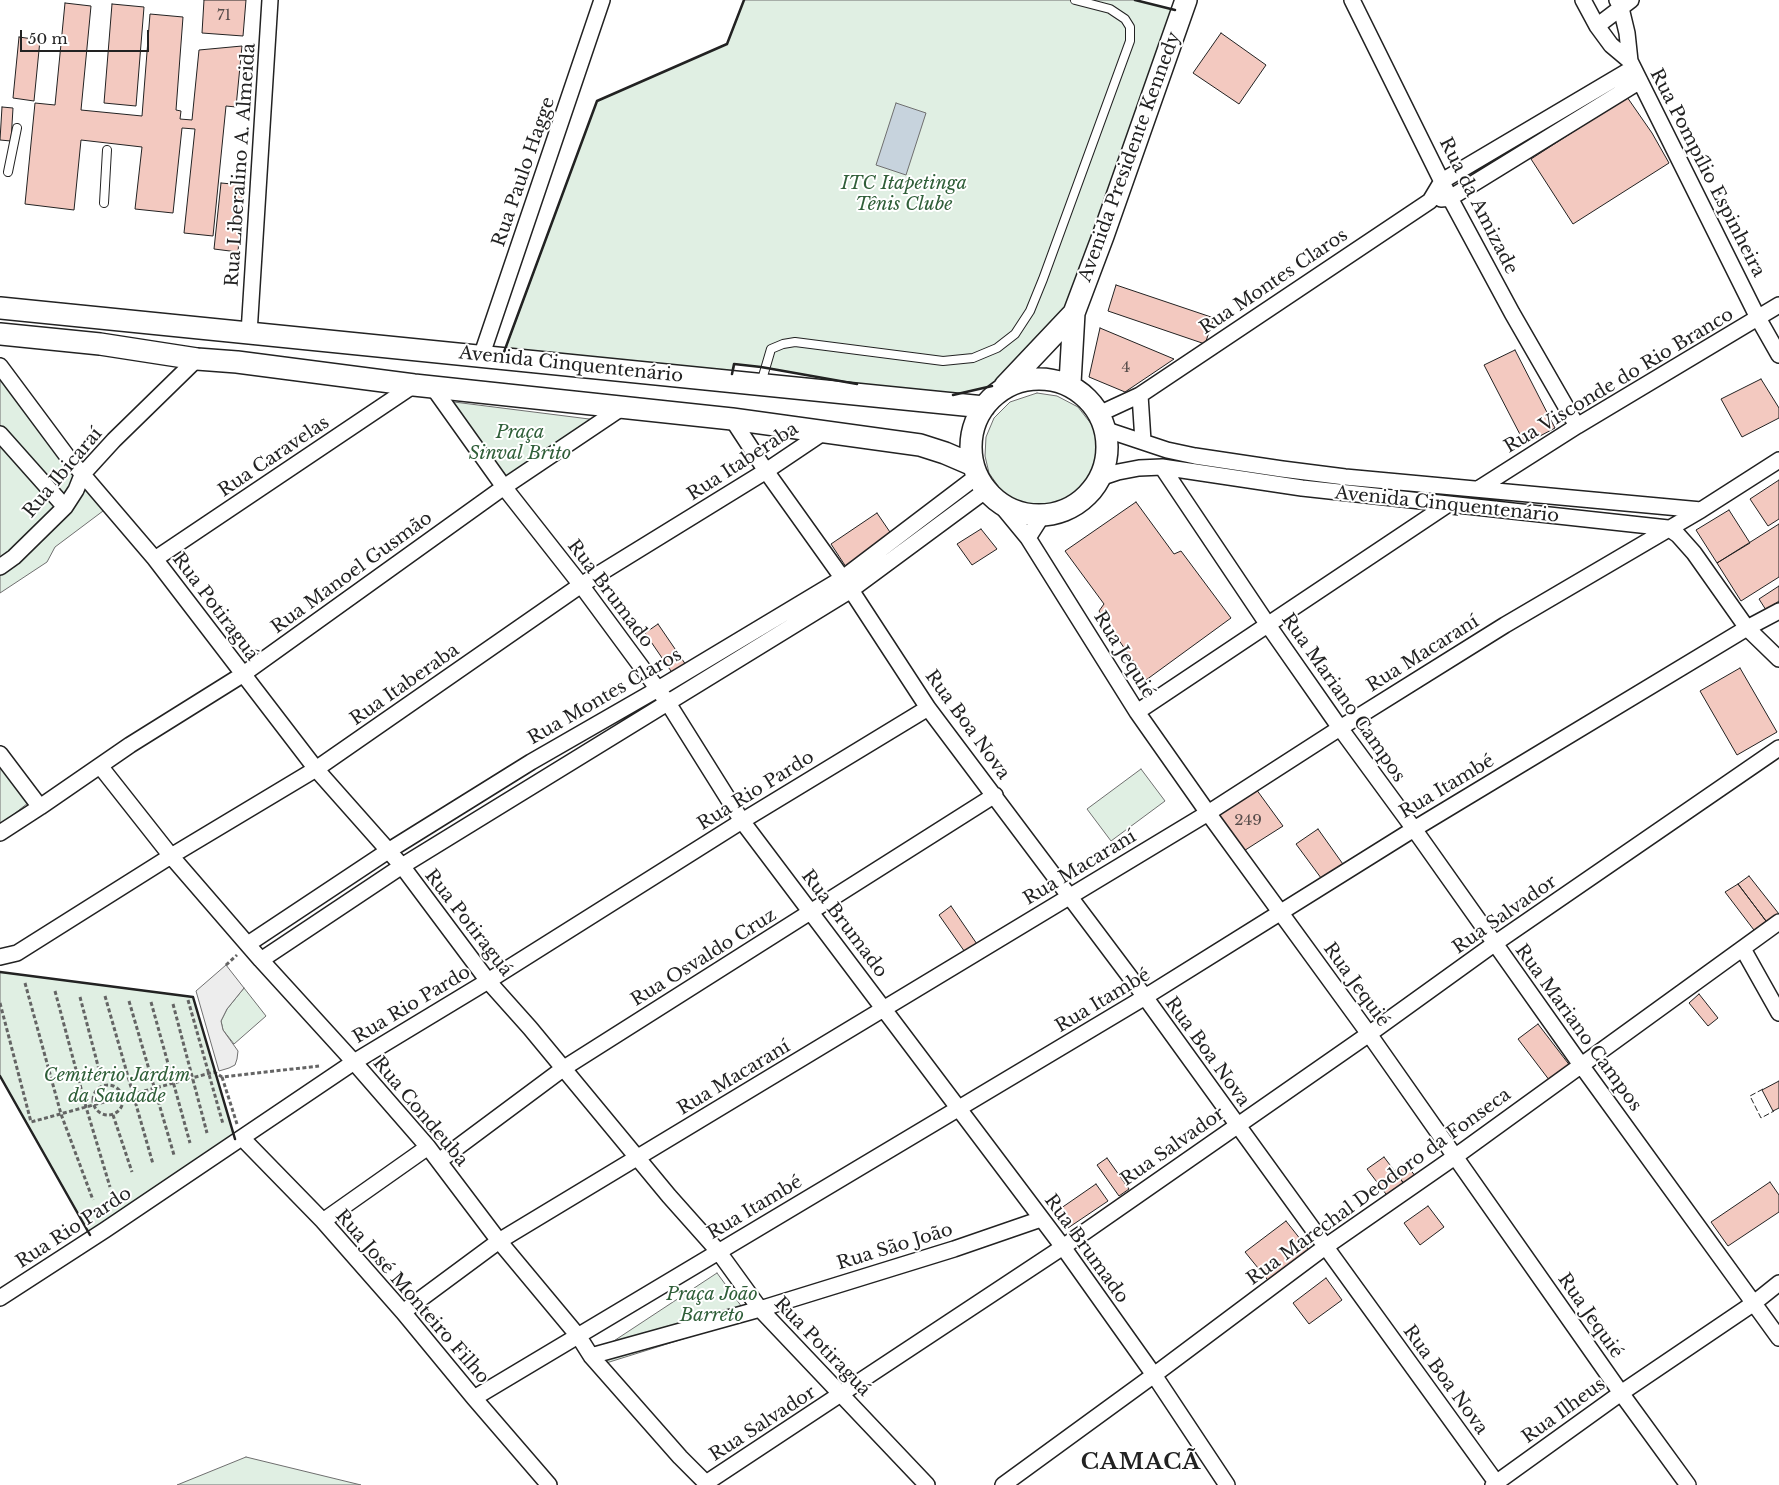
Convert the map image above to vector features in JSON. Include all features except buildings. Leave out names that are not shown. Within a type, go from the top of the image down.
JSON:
[{"type":"main road","name":"Avenida Presidente Kennedy","points":[[1070,383],[1074,313],[1186,0]]},
{"type":"main road","name":"Avenida Cinquentenário","points":[[0,308],[984,408]]},
{"type":"main road","name":"Avenida Presidente Kennedy","points":[[1000,391],[1074,313]]},
{"type":"main road","points":[[157,324],[197,360]]},
{"type":"main road","name":"Avenida Cinquentenário","points":[[0,334],[100,344],[197,360],[236,362],[423,386],[732,419],[920,445],[945,453],[984,484]]},
{"type":"main road","points":[[1036,378],[1070,383],[1084,394],[1104,421],[1108,460],[1100,478],[1077,502],[1062,510],[1042,516],[1020,513],[984,484],[971,443],[976,421],[984,408],[1000,391],[1017,382],[1036,378]]},
{"type":"street","name":"Rua Liberalino A. Almeida","points":[[249,333],[270,0]]},
{"type":"street","name":"Rua Paulo Hagge","points":[[481,356],[602,0]]},
{"type":"street","name":"Rua da Amizade","points":[[1352,0],[1450,198],[1577,426]]},
{"type":"street","name":"Rua Pompílio Espinheira","points":[[1583,0],[1597,26],[1611,45],[1634,70]]},
{"type":"street","name":"Rua Pompílio Espinheira","points":[[1623,3],[1634,70],[1758,318],[1779,355]]},
{"type":"street","points":[[1597,26],[1623,3]]},
{"type":"street","name":"Rua Montes Claros","points":[[1430,201],[1442,180],[1634,70]]},
{"type":"street","name":"Rua Montes Claros","points":[[1104,421],[1430,201],[1450,198],[1634,70]]},
{"type":"street","name":"Rua Visconde do Rio Branco","points":[[1478,489],[1577,426],[1779,305]]},
{"type":"street","name":"Rua Ibicaraí","points":[[0,567],[14,557],[65,506],[76,490],[82,475],[114,440],[197,360]]},
{"type":"street","name":"Rua Potiraguá","points":[[0,366],[82,475],[155,559],[242,675],[316,769],[402,866],[488,981],[718,1251],[760,1309],[927,1485]]},
{"type":"street","name":"Rua Brumado","points":[[423,386],[581,585],[658,689],[742,821],[1063,1247],[1154,1375],[1227,1485]]},
{"type":"street","name":"Rua Caravelas","points":[[155,559],[423,386]]},
{"type":"street","points":[[1140,395],[1143,441]]},
{"type":"street","name":"Rua Manoel Gusmão","points":[[0,833],[130,745],[242,675],[504,486],[623,407]]},
{"type":"street","name":"Rua Boa Nova","points":[[732,419],[766,471],[847,584],[928,708],[1146,997],[1496,1484]]},
{"type":"street","name":"Avenida Cinquentenário","points":[[1104,421],[1143,441],[1167,450],[1263,466],[1345,477],[1701,510]]},
{"type":"street","name":"Rua Itaberaba","points":[[0,957],[17,954],[171,856],[316,769],[581,585],[766,471],[824,432]]},
{"type":"street","points":[[0,434],[65,506]]},
{"type":"street","name":"Rua Macaraní","points":[[403,1312],[499,1241],[885,1010],[1068,896],[1208,813],[1505,625],[1701,510],[1779,460]]},
{"type":"street","name":"Avenida Cinquentenário","points":[[1100,478],[1139,468],[1162,467],[1302,488],[1668,528]]},
{"type":"street","name":"Rua Mariano Campos","points":[[1162,467],[1340,728],[1779,1338]]},
{"type":"street","name":"Rua Montes Claros","points":[[261,960],[402,866],[668,703],[847,584],[984,484]]},
{"type":"street","name":"Rua Jequié","points":[[984,484],[1028,538],[1136,712],[1279,913],[1369,1034],[1621,1393],[1688,1485]]},
{"type":"street","points":[[1136,712],[1447,505]]},
{"type":"street","points":[[1028,538],[1042,516]]},
{"type":"street","points":[[1668,528],[1678,535],[1694,553],[1747,628],[1779,659]]},
{"type":"street","name":"Rua Montes Claros","points":[[248,944],[388,851],[531,762],[847,584]]},
{"type":"street","name":"Rua Itambé","points":[[474,1398],[1146,997],[1414,829],[1747,628],[1779,611]]},
{"type":"street","name":"Rua Rio Pardo","points":[[0,1298],[354,1062],[928,708]]},
{"type":"street","name":"Rua Salvador","points":[[707,1484],[1063,1247],[1369,1034],[1494,944],[1779,748]]},
{"type":"street","points":[[0,754],[40,807]]},
{"type":"street","name":"Rua Condeuba","points":[[100,766],[171,856],[428,1147],[499,1241],[578,1337],[591,1356],[680,1457],[707,1484]]},
{"type":"street","name":"Rua Osvaldo Cruz","points":[[439,1161],[564,1068],[995,795]]},
{"type":"street","name":"Rua Marechal Deodoro da Fonseca","points":[[1003,1485],[1154,1375],[1324,1247],[1456,1156],[1779,922]]},
{"type":"street","points":[[1743,949],[1779,1013]]},
{"type":"street","name":"Rua José Monteiro Filho","points":[[242,1138],[323,1221],[403,1312],[549,1485]]},
{"type":"street","points":[[323,1221],[428,1147]]},
{"type":"street","name":"Rua São João","points":[[760,1309],[954,1249],[1041,1219]]},
{"type":"street","name":"Rua Ilheus","points":[[1496,1484],[1621,1393],[1754,1303],[1779,1283]]},
{"type":"street","points":[[591,1356],[760,1309]]},
{"type":"lane","points":[[760,385],[771,349],[783,344],[795,342],[943,361],[973,358],[997,348],[1015,334],[1030,311],[1043,279],[1130,41],[1130,27],[1125,20],[1110,9],[1074,0]]},
{"type":"lane","points":[[8,172],[18,128]]},
{"type":"lane","points":[[104,203],[106,150]]},
{"type":"path","points":[[25,983],[61,1114],[93,1200]]},
{"type":"path","points":[[55,990],[86,1107],[110,1187]]},
{"type":"path","points":[[80,996],[103,1085]]},
{"type":"path","points":[[105,996],[153,1164]]},
{"type":"path","points":[[188,1000],[223,1124]]},
{"type":"path","points":[[129,1001],[174,1155]]},
{"type":"path","points":[[151,1002],[190,1143]]},
{"type":"path","points":[[0,1003],[32,1122],[219,1071]]},
{"type":"path","points":[[173,1004],[207,1133]]},
{"type":"path","points":[[214,1072],[222,1077],[326,1065]]},
{"type":"path","points":[[222,1077],[242,1138]]},
{"type":"path","points":[[111,1084],[119,1089],[123,1097],[120,1109],[113,1115],[104,1115],[96,1111],[92,1105],[92,1097],[96,1088],[103,1085],[111,1084]]},
{"type":"path","points":[[113,1115],[132,1172]]},
{"type":"green space","name":"ITC Itapetinga Tênis Clube","points":[[744,0],[1135,0],[1175,10],[1068,321],[1002,384],[937,398],[735,364],[729,388],[501,361],[597,101],[727,44]]},
{"type":"green space","points":[[0,366],[107,508],[55,547],[47,562],[0,593]]},
{"type":"green space","points":[[1037,393],[1057,396],[1078,407],[1092,425],[1099,447],[1098,465],[1089,481],[1069,496],[1048,508],[1023,506],[1003,493],[989,473],[985,456],[986,437],[994,418],[1010,402]]},
{"type":"green space","name":"Praça Sinval Brito","points":[[446,401],[613,422],[513,488]]},
{"type":"green space","points":[[0,767],[28,803],[0,825]]},
{"type":"green space","points":[[1141,769],[1165,801],[1111,841],[1087,809]]},
{"type":"green space","name":"Cemitério Jardim da Saudade","points":[[0,972],[193,997],[236,1142],[93,1240],[0,1076]]},
{"type":"green space","points":[[244,988],[266,1016],[234,1044],[223,1030],[221,1021],[227,1009]]},
{"type":"green space","name":"Praça João Barreto","points":[[717,1273],[750,1318],[603,1364],[594,1354]]},
{"type":"green space","points":[[246,1457],[361,1485],[177,1485]]},
{"type":"shaded area","points":[[896,103],[926,113],[906,175],[876,165]]},
{"type":"shaded area","points":[[226,965],[244,988],[227,1009],[221,1021],[223,1030],[238,1051],[237,1059],[235,1065],[219,1071],[196,991]]},
{"type":"fence","points":[[1763,1089],[1750,1096],[1761,1118],[1774,1111]]},
{"type":"wall","points":[[504,352],[597,101],[727,44],[744,0]]},
{"type":"wall","points":[[1135,0],[1175,10]]},
{"type":"wall","points":[[732,374],[734,364],[857,384]]},
{"type":"wall","points":[[953,395],[992,386]]},
{"type":"wall","points":[[0,972],[193,997],[235,1139]]},
{"type":"wall","points":[[0,1076],[90,1235]]},
{"type":"district","name":"CAMACÃ","points":[[1141,1463]]}]
